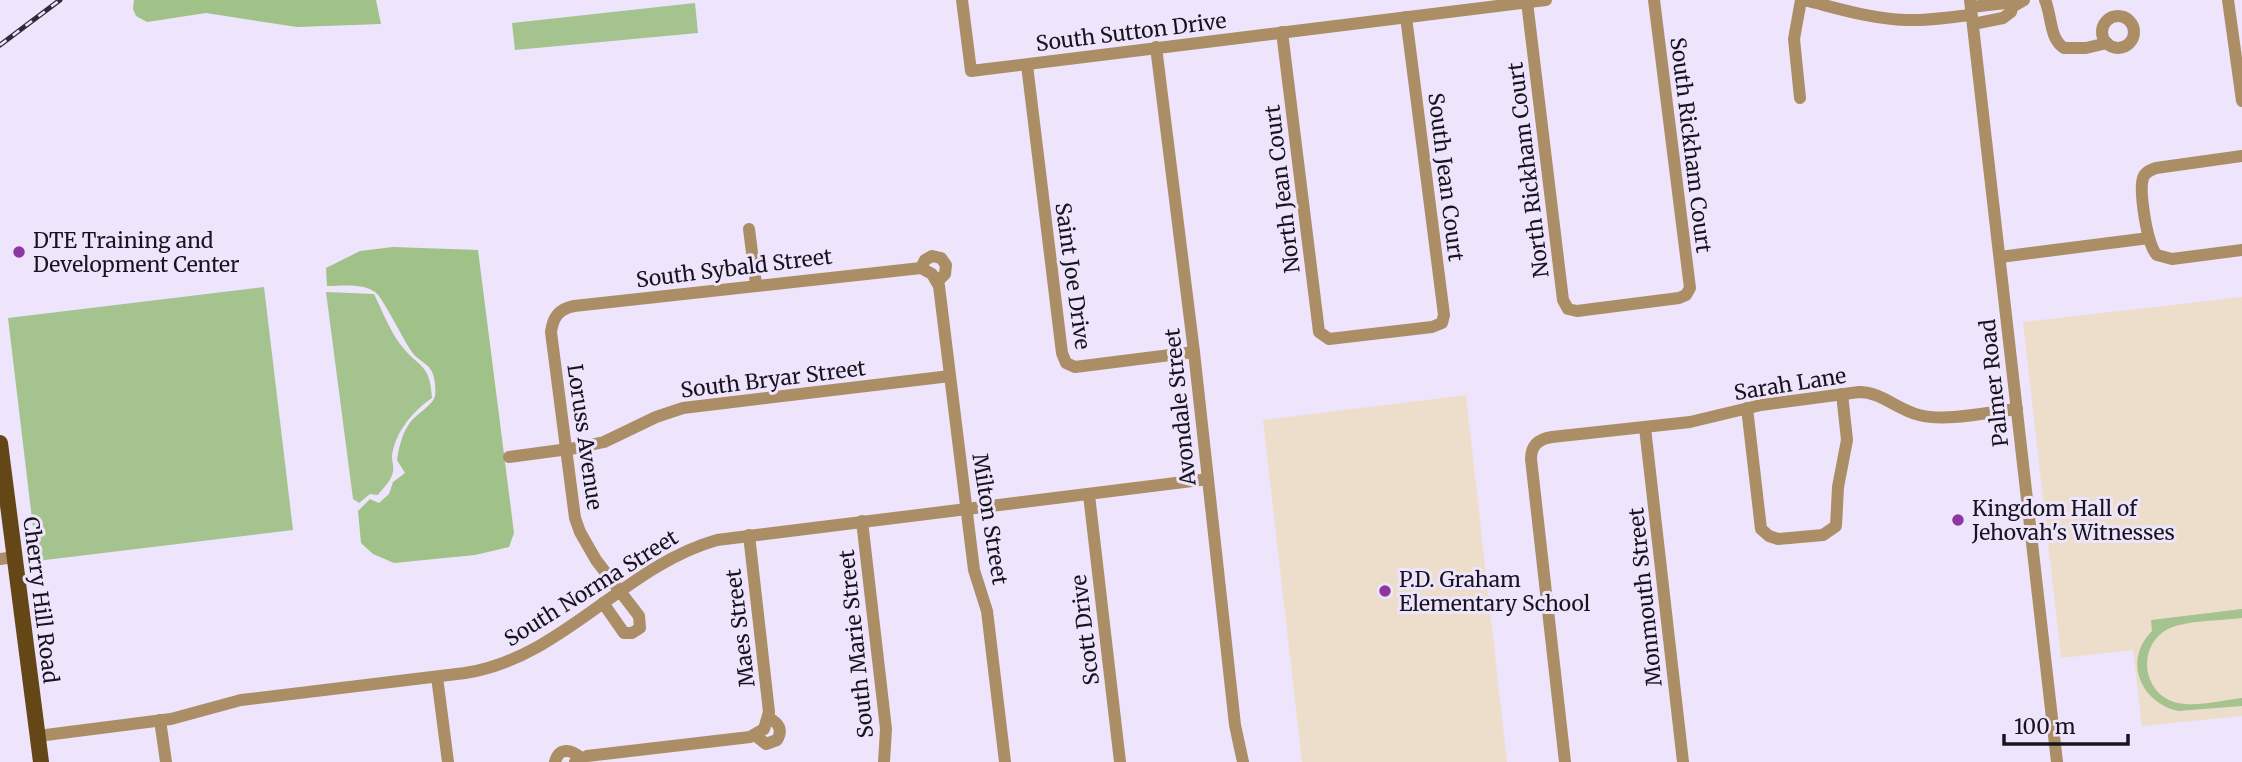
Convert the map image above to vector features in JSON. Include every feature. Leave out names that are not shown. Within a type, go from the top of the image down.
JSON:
[{"type":"main road","name":"Cherry Hill Road","points":[[0,443],[7,558],[41,762]]},
{"type":"street","name":"South Sutton Drive","points":[[962,0],[971,71],[1546,0]]},
{"type":"street","name":"South Rickham Court","points":[[1591,308],[1679,298],[1686,295],[1690,283],[1654,0]]},
{"type":"street","points":[[1800,97],[1794,39],[1802,0],[1898,20],[1925,20],[1971,11],[2003,18],[2011,12],[2012,7],[2024,0]]},
{"type":"street","points":[[2045,0],[2054,37],[2064,48],[2086,48],[2107,43]]},
{"type":"street","points":[[2228,0],[2242,101]]},
{"type":"street","name":"North Rickham Court","points":[[1527,2],[1563,300],[1572,311],[1591,308]]},
{"type":"street","name":"Palmer Road","points":[[1971,11],[2057,762]]},
{"type":"street","name":"South Jean Court","points":[[1325,338],[1442,323],[1444,315],[1406,17]]},
{"type":"street","name":"North Jean Court","points":[[1282,32],[1318,329],[1325,338]]},
{"type":"street","name":"Avondale Street","points":[[1156,47],[1194,352],[1235,725],[1243,762]]},
{"type":"street","name":"Saint Joe Drive","points":[[1027,65],[1062,353],[1066,363],[1075,368],[1194,352]]},
{"type":"street","points":[[2242,156],[2156,168],[2143,176],[2149,238],[2154,253],[2167,259],[2242,250]]},
{"type":"street","points":[[749,229],[756,284]]},
{"type":"street","points":[[2000,257],[2149,238]]},
{"type":"street","name":"South Sybald Street","points":[[555,317],[562,310],[574,306],[756,284],[929,274],[925,260],[932,256],[941,258]]},
{"type":"street","name":"Milton Street","points":[[941,258],[946,265],[945,274],[929,274],[950,376],[974,570],[989,622],[1004,762]]},
{"type":"street","name":"Loruss Avenue","points":[[555,317],[551,332],[573,507],[580,532],[596,560],[639,616],[640,626],[636,632],[629,634],[622,631],[604,603]]},
{"type":"street","name":"South Bryar Street","points":[[509,457],[604,442],[656,417],[684,408],[950,376]]},
{"type":"street","points":[[1746,408],[1761,529],[1778,539],[1823,535],[1832,530],[1837,522],[1838,487],[1847,440],[1842,394]]},
{"type":"street","name":"Sarah Lane","points":[[1645,428],[1690,422],[1746,408],[1842,394],[1874,394],[1901,409],[1931,417],[2017,410]]},
{"type":"street","points":[[1565,762],[1531,459],[1534,445],[1545,438],[1645,428]]},
{"type":"street","name":"Monmouth Street","points":[[1645,428],[1683,762]]},
{"type":"street","name":"South Norma Street","points":[[38,736],[160,720],[241,700],[480,671],[520,657],[658,566],[691,548],[717,540],[1208,479]]},
{"type":"street","name":"Scott Drive","points":[[1089,495],[1119,762]]},
{"type":"street","name":"South Marie Street","points":[[863,521],[886,729],[884,762]]},
{"type":"street","name":"Maes Street","points":[[555,762],[560,752],[564,751],[576,753],[578,760],[756,736],[764,729],[769,718],[749,535]]},
{"type":"street","points":[[438,677],[448,762]]},
{"type":"street","points":[[160,720],[166,762]]},
{"type":"shaded area","points":[[2242,297],[2242,716],[2142,726],[2133,650],[2061,658],[2023,322]]},
{"type":"shaded area","name":"P.D. Graham Elementary School","points":[[1466,395],[1507,762],[1302,762],[1263,420]]},
{"type":"green space","points":[[134,0],[376,0],[381,24],[297,27],[206,13],[147,22],[136,16],[133,9]]},
{"type":"green space","points":[[695,3],[698,33],[515,50],[512,23]]},
{"type":"green space","points":[[393,247],[478,250],[514,533],[509,547],[475,555],[394,563],[373,554],[361,543],[358,511],[370,499],[379,503],[389,494],[393,482],[405,473],[397,460],[404,432],[434,399],[435,383],[431,370],[412,352],[378,295],[370,289],[358,286],[327,286],[326,268],[360,251]]},
{"type":"green space","points":[[264,287],[293,530],[37,561],[8,318]]},
{"type":"green space","points":[[326,292],[374,294],[396,338],[426,372],[431,386],[432,398],[412,416],[397,439],[392,456],[393,472],[389,481],[378,495],[370,494],[359,503],[353,499]]},
{"type":"green space","points":[[2242,609],[2242,618],[2194,622],[2168,629],[2151,647],[2148,669],[2157,690],[2178,703],[2202,704],[2242,698],[2242,706],[2178,711],[2154,699],[2145,689],[2137,667],[2143,642],[2152,631],[2151,620]]},
{"type":"railway","points":[[0,45],[60,0]]},
{"type":"place","name":"DTE Training and Development Center","points":[[19,252]]},
{"type":"place","name":"Kingdom Hall of Jehovah's Witnesses","points":[[1958,520]]},
{"type":"place","name":"P.D. Graham Elementary School","points":[[1385,591]]}]
